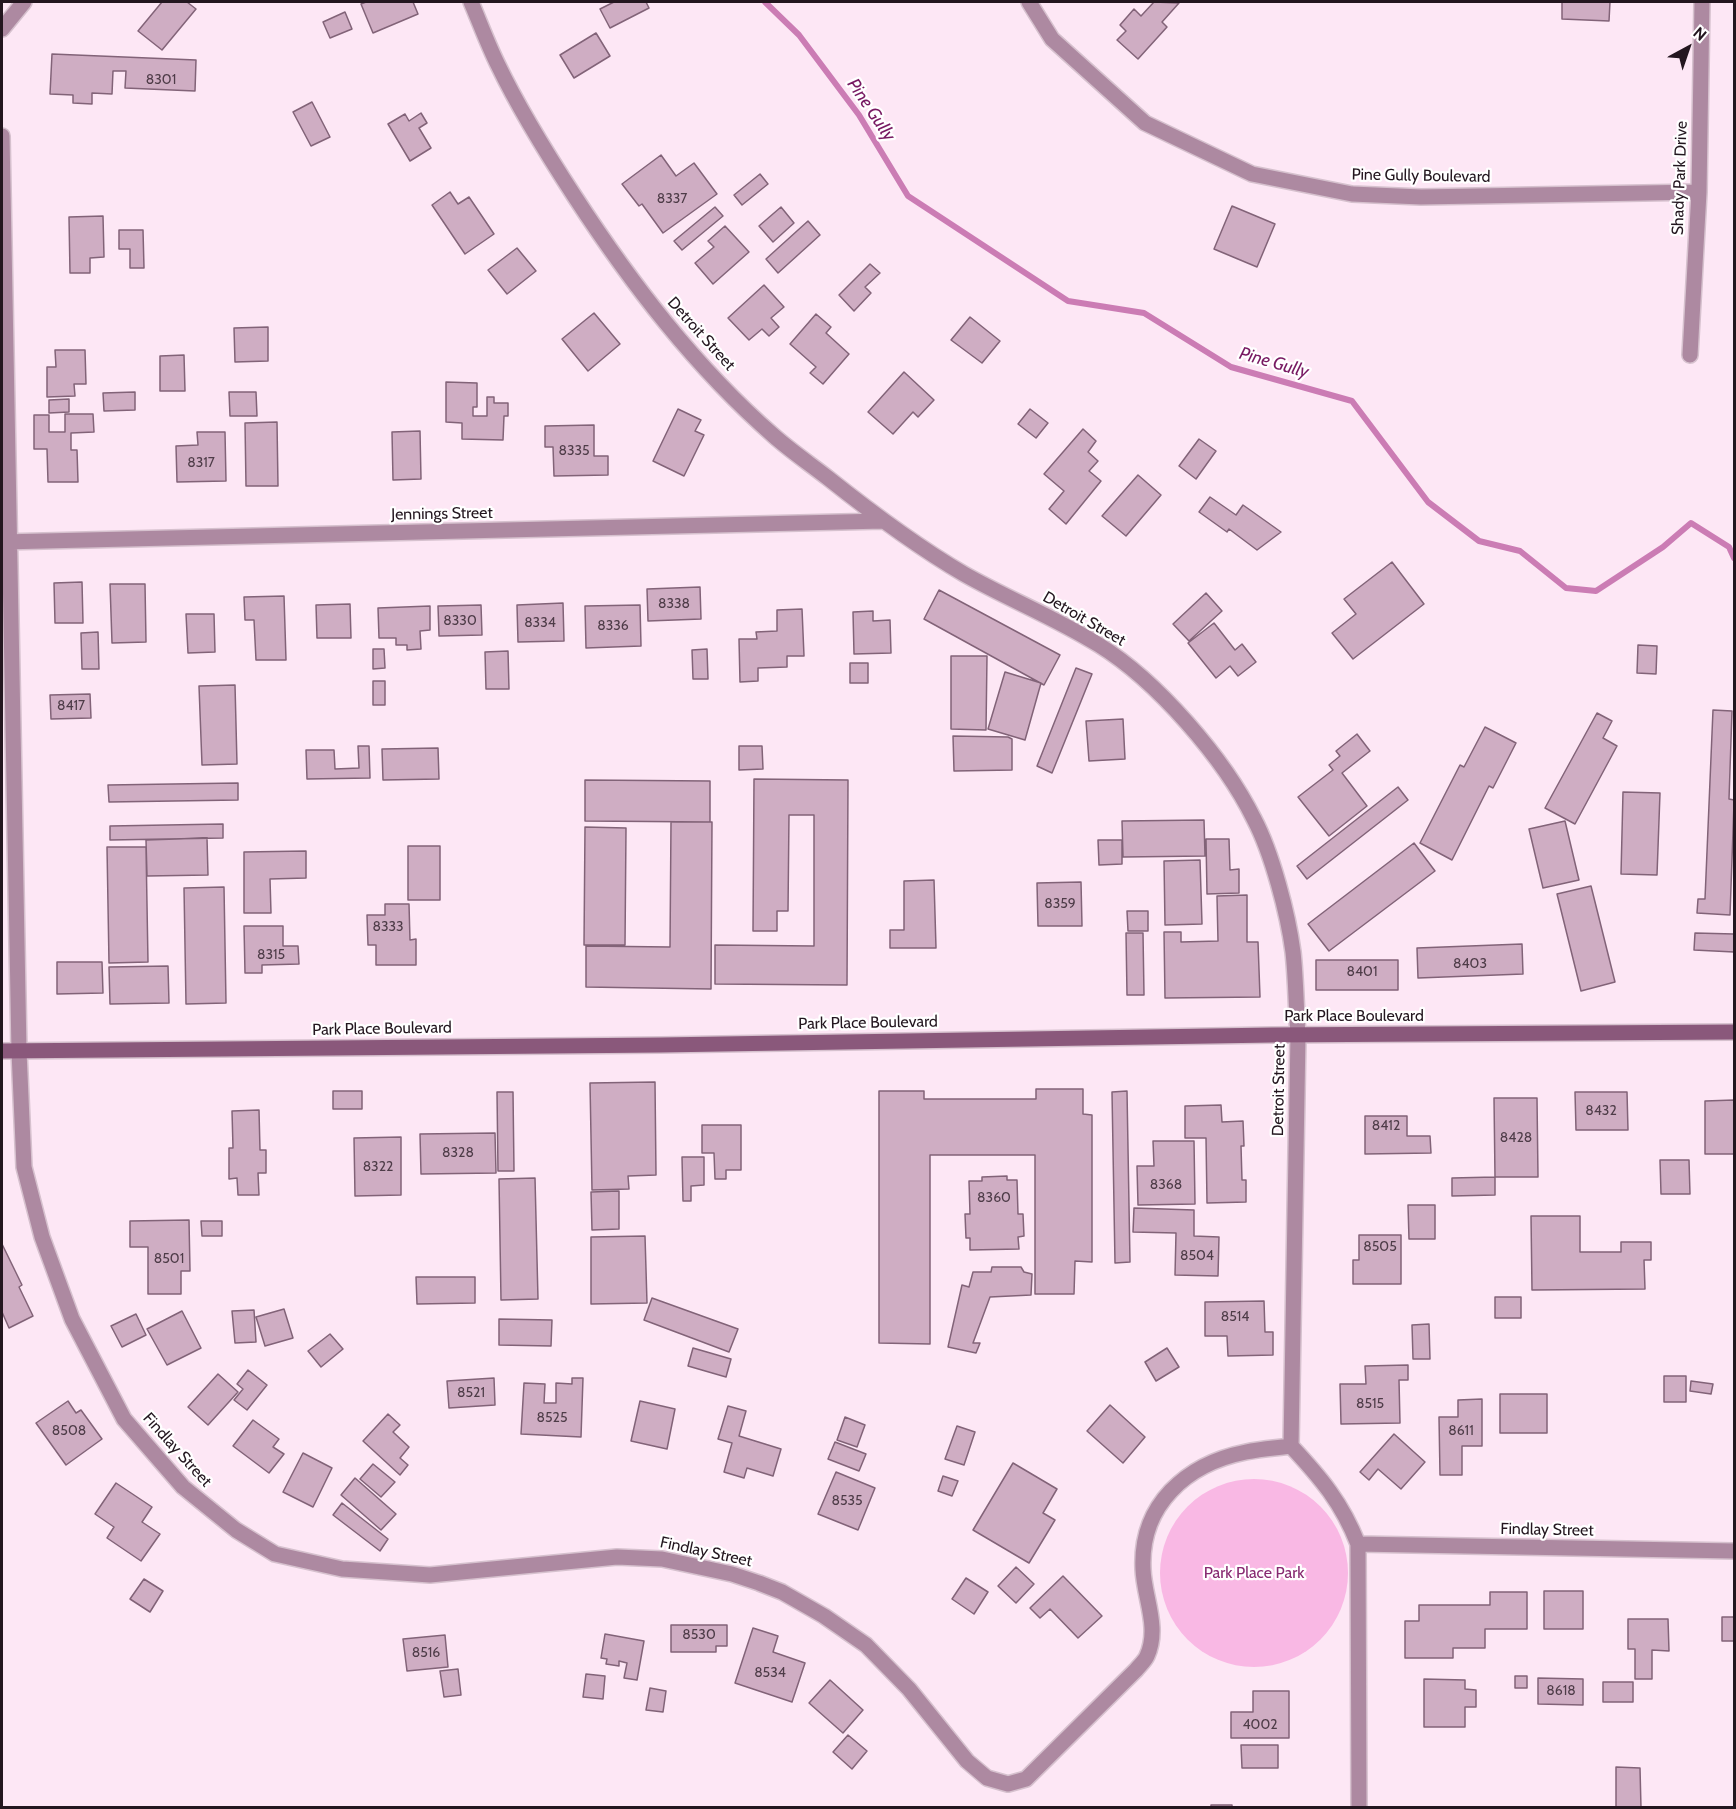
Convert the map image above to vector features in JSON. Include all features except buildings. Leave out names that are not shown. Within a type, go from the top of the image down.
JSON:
[{"type":"street","points":[[2,29],[24,2]]},
{"type":"street","name":"Detroit Street","points":[[471,2],[498,66],[544,150],[604,242],[660,317],[717,380],[774,436],[883,521],[965,574],[1107,650],[1136,672],[1180,716],[1225,768],[1256,821],[1277,880],[1293,950],[1298,1035],[1291,1446]]},
{"type":"street","name":"Pine Gully Boulevard","points":[[1029,2],[1052,39],[1146,123],[1252,174],[1352,194],[1421,196],[1699,192]]},
{"type":"street","name":"Shady Park Drive","points":[[1690,355],[1699,192],[1702,2]]},
{"type":"street","name":"Findlay Street","points":[[2,136],[5,542],[24,1167],[42,1237],[72,1319],[124,1419],[183,1487],[236,1530],[275,1554],[342,1569],[430,1575],[617,1557],[662,1559],[732,1574],[759,1583],[824,1616],[866,1645],[909,1689],[967,1761],[987,1778],[1008,1784],[1026,1779],[1136,1670],[1147,1656],[1152,1634],[1143,1569],[1146,1538],[1152,1518],[1162,1499],[1178,1484],[1203,1467],[1244,1453],[1291,1446]]},
{"type":"street","name":"Jennings Street","points":[[5,542],[883,521]]},
{"type":"street","name":"Park Place Boulevard","points":[[2,1051],[1734,1032]]},
{"type":"street","points":[[1291,1446],[1323,1480],[1348,1518],[1359,1544],[1359,1808]]},
{"type":"street","name":"Findlay Street","points":[[1359,1544],[1734,1551]]},
{"type":"green space","name":"Park Place Park","points":[[1254,1479],[1290,1486],[1306,1495],[1320,1507],[1332,1521],[1341,1537],[1348,1573],[1341,1609],[1332,1625],[1320,1639],[1306,1651],[1290,1660],[1254,1667],[1218,1660],[1202,1651],[1188,1639],[1176,1625],[1167,1609],[1160,1573],[1167,1537],[1176,1521],[1188,1507],[1202,1495],[1218,1486]]},
{"type":"waterway","name":"Pine Gully","points":[[765,2],[799,35],[859,115],[908,196],[1068,301],[1144,313],[1231,367],[1352,401],[1428,502],[1479,541],[1520,551],[1566,588],[1596,591],[1663,547],[1691,523],[1729,547],[1734,558]]}]
